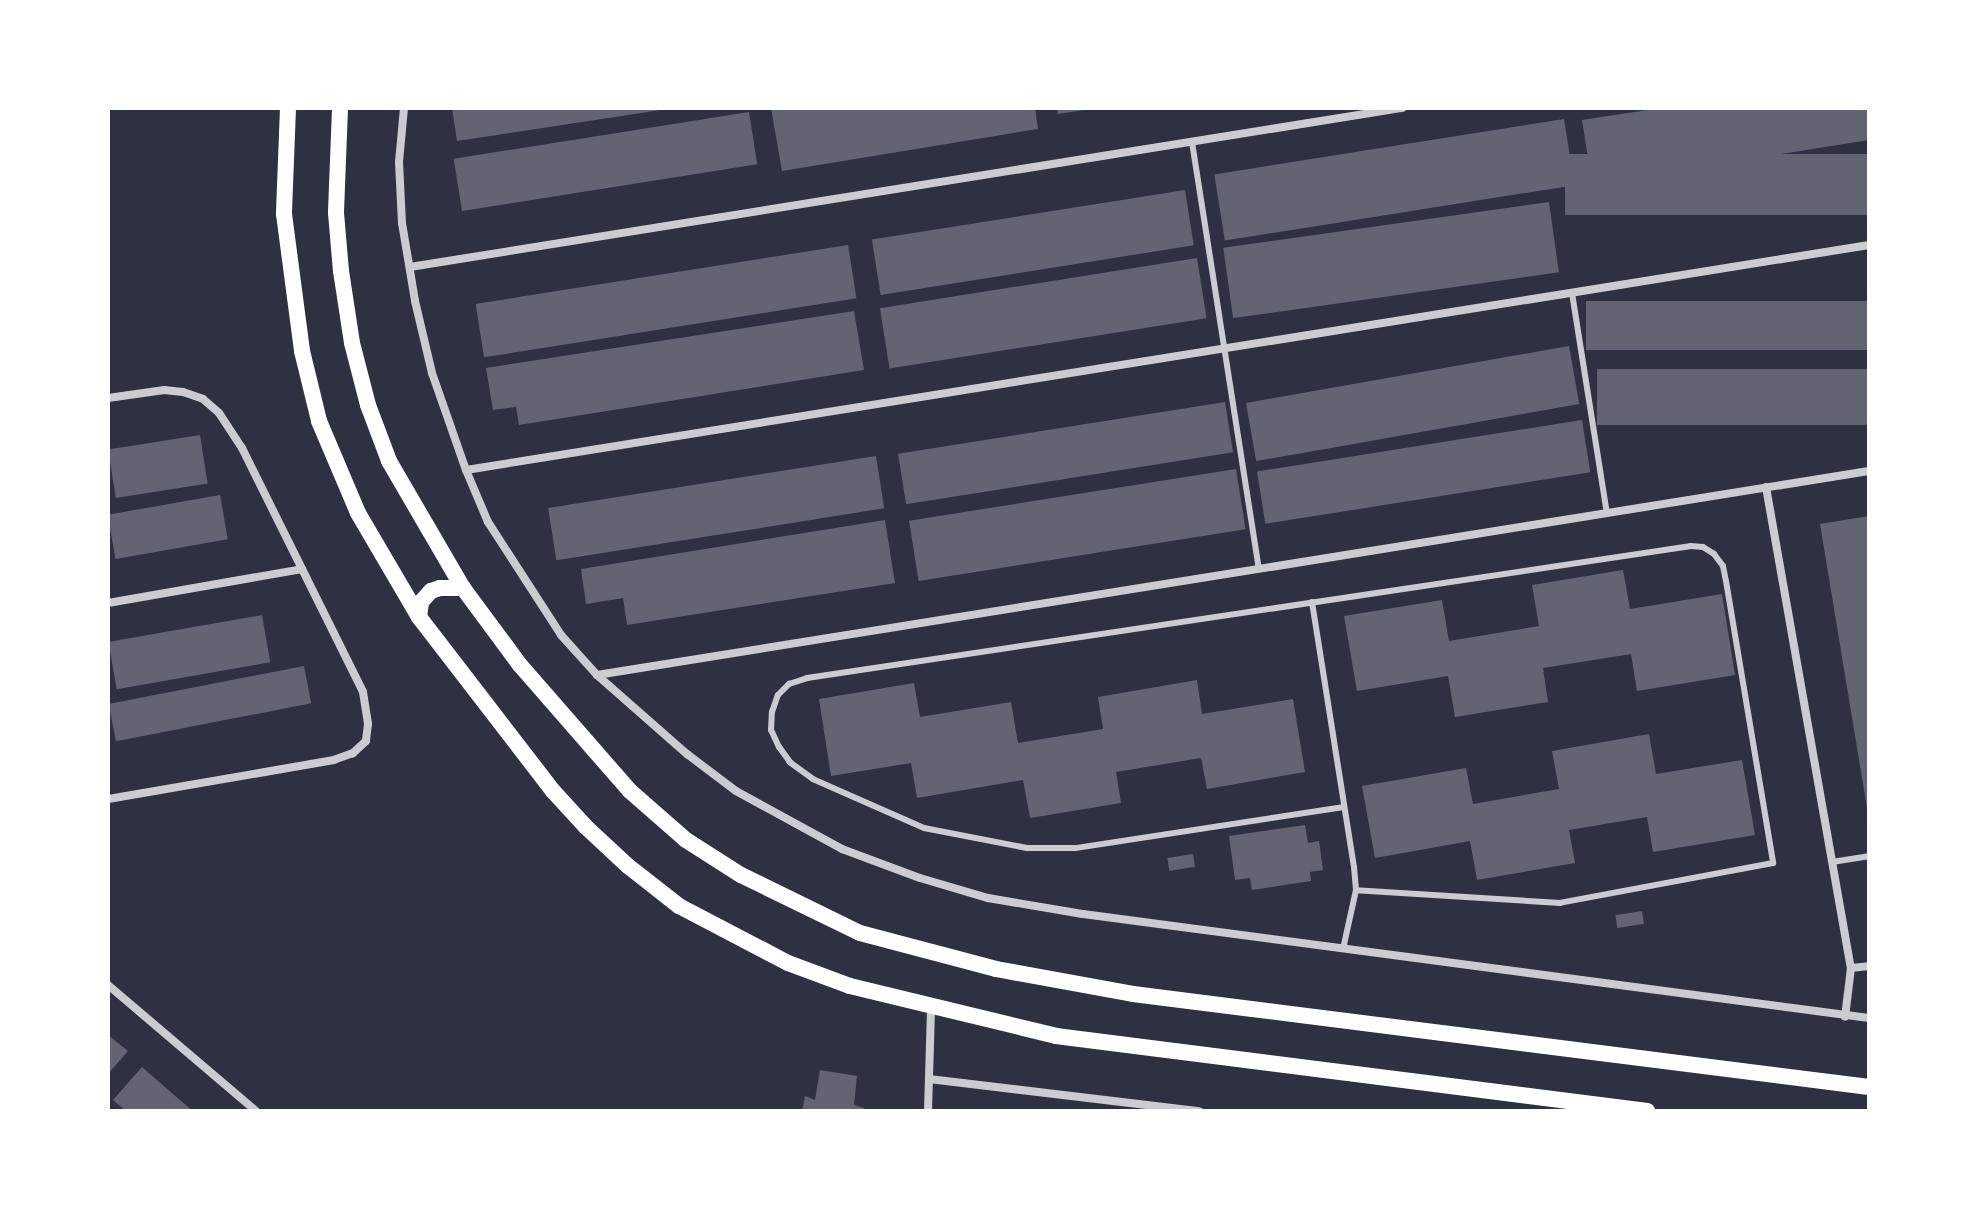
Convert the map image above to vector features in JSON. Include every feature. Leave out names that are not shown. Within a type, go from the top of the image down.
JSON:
[{"type":"main road","points":[[288,108],[284,214],[302,351],[319,421],[358,513],[419,617],[477,695],[586,827],[679,906],[788,963],[850,986],[1056,1036],[1647,1111]]},
{"type":"main road","points":[[340,108],[336,213],[352,343],[368,405],[389,461],[463,588],[564,719],[641,801],[686,840],[741,875],[860,933],[996,969],[1133,994],[1869,1087]]},
{"type":"main road","points":[[419,617],[421,602],[431,591],[463,588]]},
{"type":"street","points":[[404,108],[399,162],[402,223],[410,267],[432,373],[488,522],[518,573],[561,635],[597,675],[687,754],[736,791],[842,849],[920,878],[988,898],[1083,914],[1869,1018]]},
{"type":"street","points":[[410,267],[1192,142],[1359,111],[1402,108]]},
{"type":"street","points":[[466,470],[1869,245]]},
{"type":"street","points":[[108,398],[164,390],[203,399],[232,429],[363,692],[367,708],[366,741],[353,753],[334,760],[108,799]]},
{"type":"street","points":[[597,675],[1869,471]]},
{"type":"street","points":[[1766,487],[1851,968],[1845,1017]]},
{"type":"street","points":[[108,603],[302,569]]},
{"type":"street","points":[[1851,968],[1869,966]]},
{"type":"street","points":[[108,985],[256,1111]]},
{"type":"street","points":[[928,1111],[931,1008]]},
{"type":"street","points":[[929,1079],[1113,1106],[1199,1111]]},
{"type":"lane","points":[[1192,142],[1259,568]]},
{"type":"lane","points":[[1572,293],[1607,513]]},
{"type":"lane","points":[[1344,807],[1075,848],[1027,848],[924,828],[896,818],[813,779],[790,762],[771,730],[778,695],[789,684],[807,678],[1691,546],[1703,547],[1723,566],[1773,863],[1560,903],[1356,890]]},
{"type":"lane","points":[[1312,602],[1356,890],[1343,949]]},
{"type":"lane","points":[[1832,862],[1869,856]]},
{"type":"building","points":[[452,108],[661,108],[661,110],[457,141]]},
{"type":"building","points":[[771,108],[1035,108],[1038,129],[782,171]]},
{"type":"building","points":[[1057,108],[1084,108],[1084,110],[1058,114]]},
{"type":"building","points":[[1660,108],[1869,108],[1869,140],[1592,184],[1582,120]]},
{"type":"building","points":[[749,112],[757,164],[462,211],[454,159]]},
{"type":"building","points":[[1564,119],[1574,185],[1225,241],[1214,174]]},
{"type":"building","points":[[1565,154],[1869,154],[1869,215],[1565,215]]},
{"type":"building","points":[[1185,190],[1194,245],[881,295],[872,240]]},
{"type":"building","points":[[1549,202],[1559,272],[1233,318],[1223,248]]},
{"type":"building","points":[[848,245],[856,298],[484,357],[476,304]]},
{"type":"building","points":[[1197,258],[1207,318],[889,368],[880,308]]},
{"type":"building","points":[[1586,301],[1869,301],[1869,350],[1586,350]]},
{"type":"building","points":[[854,311],[864,370],[519,425],[516,407],[493,410],[486,368]]},
{"type":"building","points":[[1569,346],[1579,404],[1256,461],[1246,403]]},
{"type":"building","points":[[1597,369],[1869,369],[1869,425],[1597,425]]},
{"type":"building","points":[[1225,402],[1233,452],[906,504],[898,454]]},
{"type":"building","points":[[1582,420],[1590,472],[1265,524],[1257,471]]},
{"type":"building","points":[[200,435],[208,483],[116,498],[108,450]]},
{"type":"building","points":[[876,456],[884,508],[556,560],[548,508]]},
{"type":"building","points":[[1236,469],[1246,529],[919,581],[909,521]]},
{"type":"building","points":[[220,495],[228,539],[116,559],[108,515]]},
{"type":"building","points":[[1869,516],[1869,808],[1867,808],[1820,524]]},
{"type":"building","points":[[885,520],[895,583],[627,625],[623,598],[586,604],[581,569]]},
{"type":"building","points":[[1623,570],[1630,609],[1722,594],[1735,675],[1637,691],[1631,654],[1543,668],[1548,702],[1455,717],[1448,676],[1357,691],[1344,616],[1442,600],[1449,641],[1539,626],[1532,585]]},
{"type":"building","points":[[262,615],[270,662],[117,689],[108,642]]},
{"type":"building","points":[[304,666],[311,703],[116,741],[109,704]]},
{"type":"building","points":[[1197,680],[1202,714],[1293,699],[1305,772],[1207,789],[1201,758],[1116,772],[1121,803],[1030,818],[1023,780],[917,798],[911,763],[831,776],[819,699],[914,683],[920,717],[1011,702],[1018,743],[1103,729],[1098,697]]},
{"type":"building","points":[[1649,734],[1656,774],[1742,760],[1755,835],[1653,852],[1647,817],[1569,830],[1575,863],[1477,880],[1470,841],[1375,858],[1362,786],[1466,768],[1473,804],[1559,789],[1552,751]]},
{"type":"building","points":[[1305,825],[1308,843],[1319,841],[1323,870],[1310,872],[1311,881],[1252,890],[1250,878],[1235,880],[1229,836]]},
{"type":"building","points":[[1193,854],[1195,867],[1169,871],[1167,858]]},
{"type":"building","points":[[1642,911],[1644,924],[1617,928],[1615,915]]},
{"type":"building","points":[[108,1035],[128,1051],[108,1074]]},
{"type":"building","points":[[142,1067],[193,1111],[126,1111],[113,1100]]},
{"type":"building","points":[[820,1070],[857,1076],[854,1105],[864,1108],[863,1111],[802,1111],[805,1096],[815,1100]]}]
